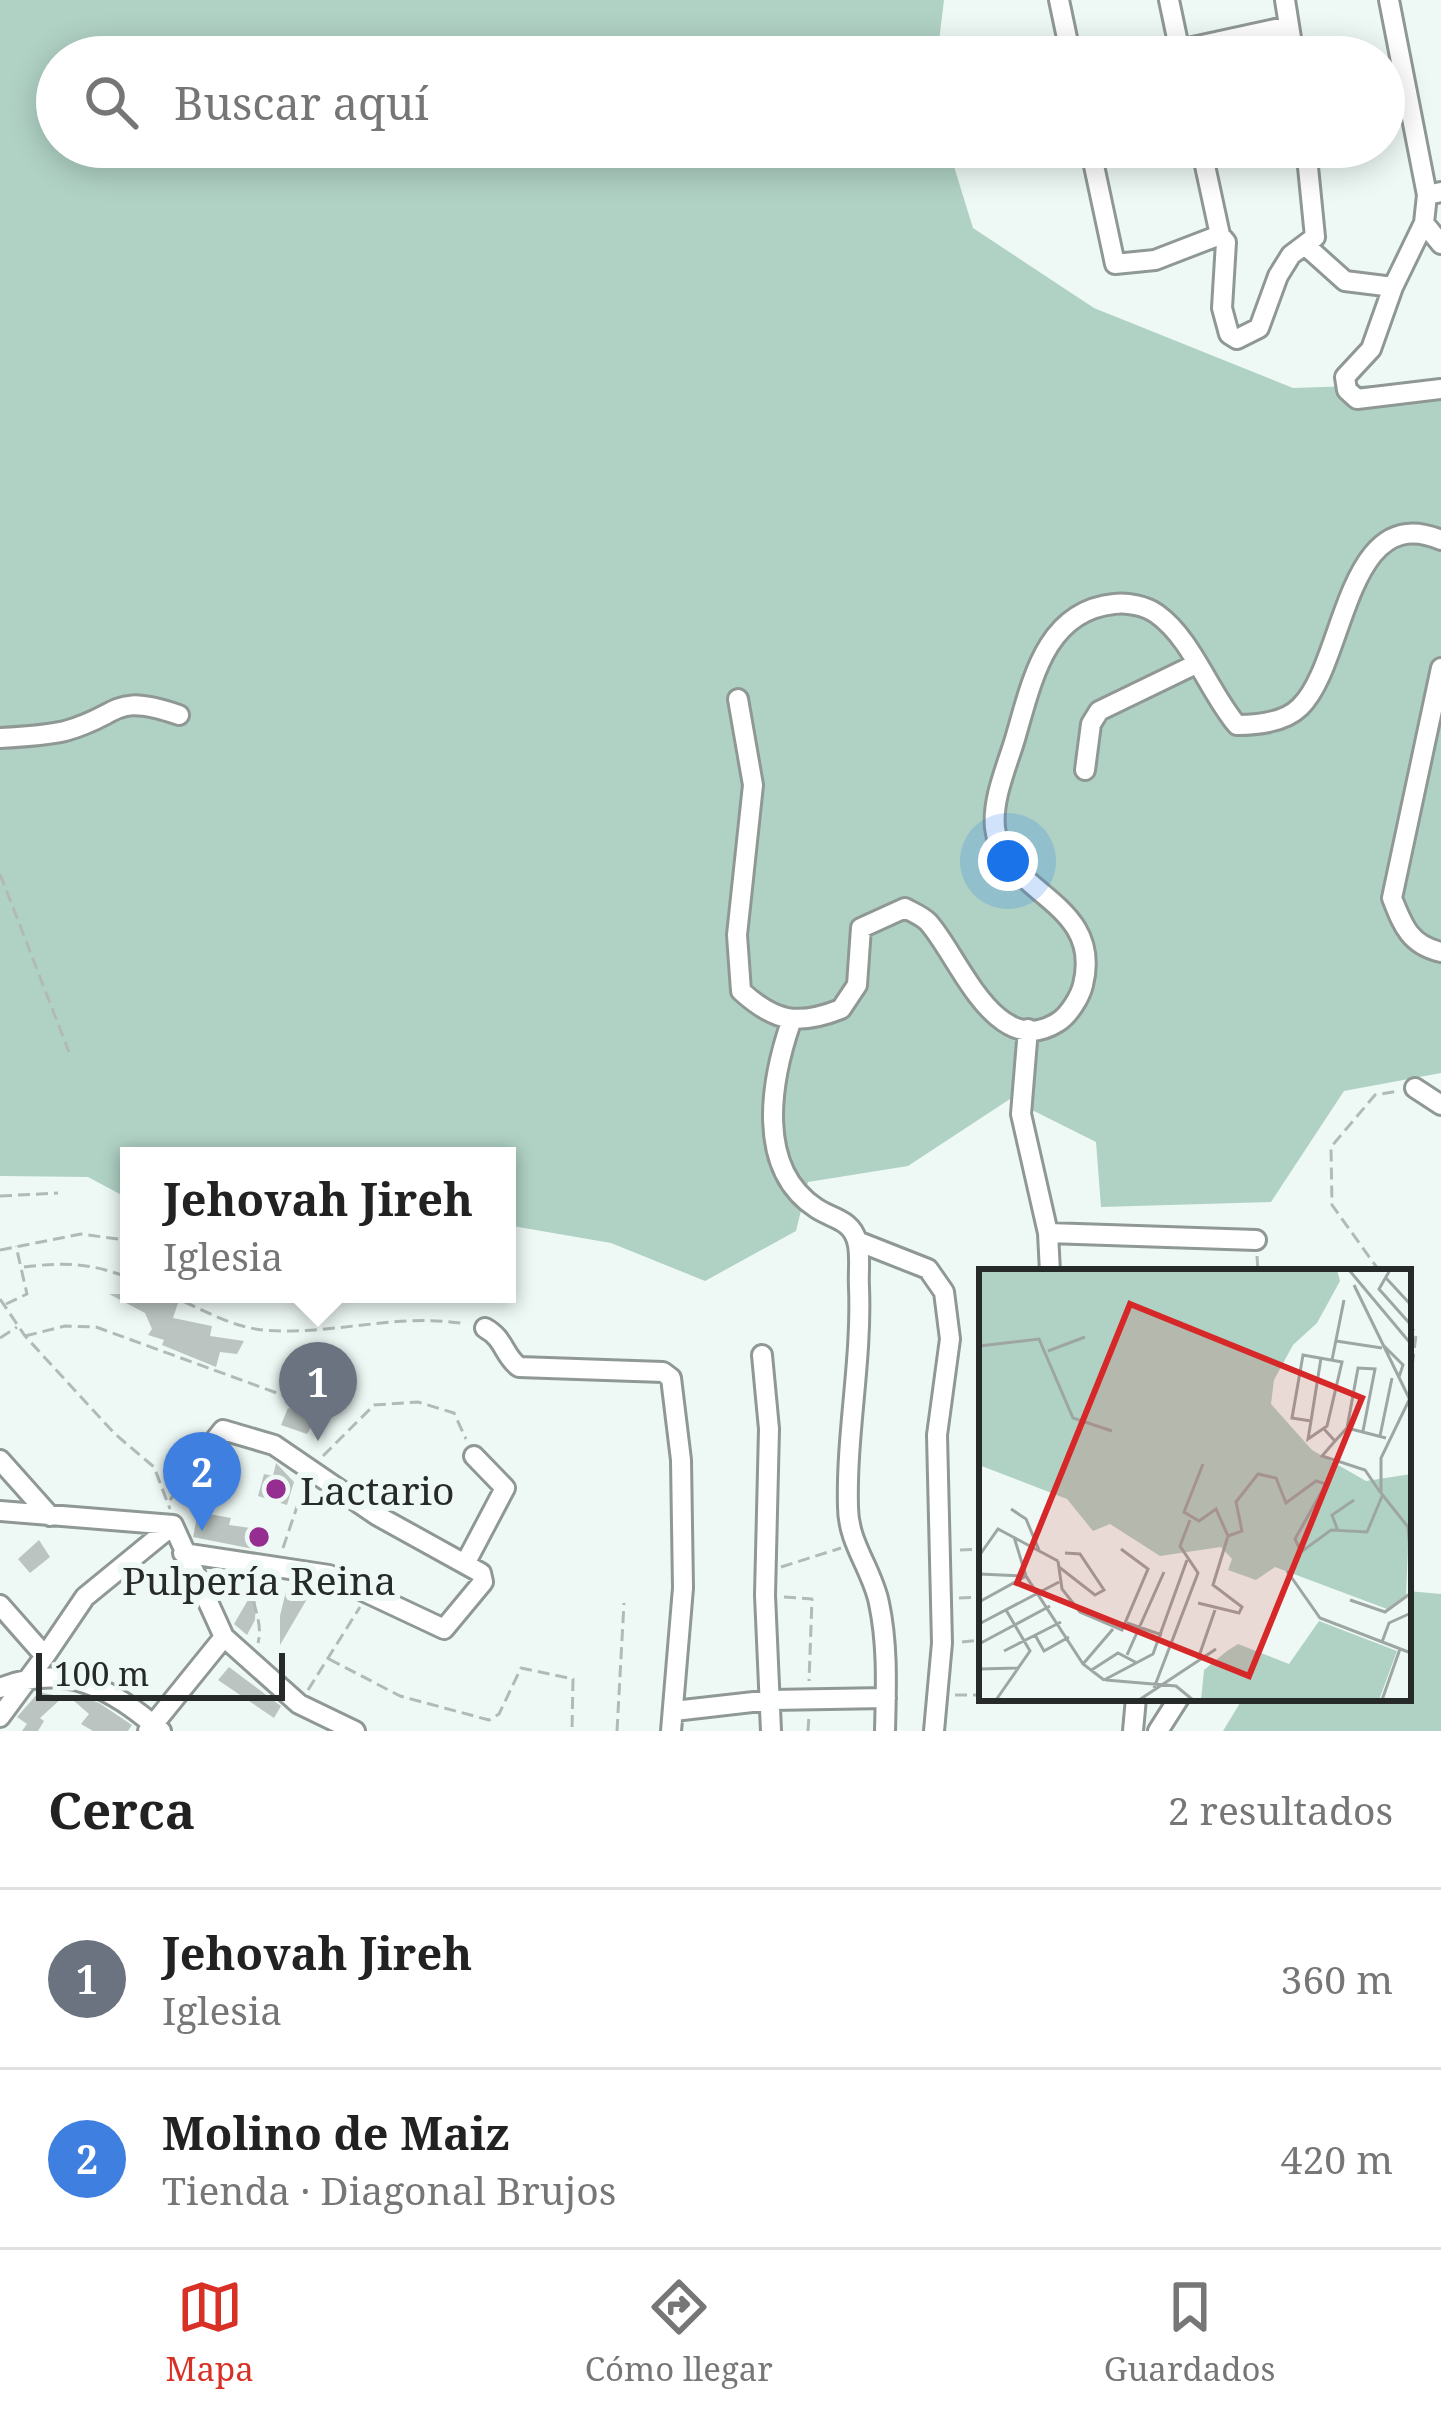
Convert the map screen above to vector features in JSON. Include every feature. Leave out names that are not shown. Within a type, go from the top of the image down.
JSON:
[{"type":"street","points":[[1059,0],[1067,36]]},
{"type":"street","points":[[1168,0],[1176,36]]},
{"type":"street","points":[[1285,0],[1291,36]]},
{"type":"street","points":[[1389,0],[1397,36]]},
{"type":"street","points":[[1249,36],[1289,26]]},
{"type":"street","points":[[1405,69],[1434,193],[1371,349],[1345,377],[1347,390],[1358,398],[1441,389]]},
{"type":"street","points":[[1094,168],[1113,260],[1118,265],[1155,260],[1220,235]]},
{"type":"street","points":[[1206,168],[1220,235],[1229,252],[1225,324],[1237,339],[1259,328],[1278,276],[1291,255],[1312,237]]},
{"type":"street","points":[[1307,168],[1312,237],[1357,287],[1393,287]]},
{"type":"street","points":[[1424,223],[1441,244]]},
{"type":"street","points":[[738,699],[753,785],[737,934],[741,991],[765,1013],[791,1022],[841,1009],[857,986],[861,928],[905,908],[926,920],[986,1011],[1028,1029],[1058,1022],[1081,996],[1087,969],[1084,941],[1070,916],[1004,853],[995,828],[998,793],[1033,679],[1054,632],[1087,607],[1126,602],[1157,613],[1237,725],[1263,725],[1300,708],[1362,570],[1380,544],[1406,532],[1441,540]]},
{"type":"street","points":[[1085,770],[1091,724],[1099,711],[1195,665]]},
{"type":"street","points":[[1441,668],[1392,898],[1405,932],[1423,948],[1441,952]]},
{"type":"street","points":[[0,738],[60,733],[124,703],[141,702],[179,715]]},
{"type":"street","points":[[791,1022],[773,1072],[773,1135],[791,1186],[816,1208],[846,1222],[857,1241],[860,1363],[847,1510],[854,1544],[878,1598],[888,1658],[885,1731]]},
{"type":"street","points":[[1028,1029],[1021,1114],[1048,1234],[1050,1269]]},
{"type":"street","points":[[1414,1088],[1441,1105]]},
{"type":"street","points":[[1048,1234],[1256,1240]]},
{"type":"street","points":[[857,1241],[928,1269],[944,1292],[950,1339],[937,1435],[942,1643],[934,1731]]},
{"type":"street","points":[[485,1328],[501,1337],[509,1360],[519,1367],[663,1372],[671,1378],[681,1460],[683,1588],[673,1721],[771,1700],[886,1698]]},
{"type":"street","points":[[762,1355],[769,1429],[765,1595],[771,1731]]},
{"type":"street","points":[[183,1553],[329,1575],[449,1629],[482,1582],[481,1574],[466,1562],[378,1516],[274,1444],[223,1430],[190,1471]]},
{"type":"street","points":[[466,1562],[505,1488],[474,1456]]},
{"type":"street","points":[[0,1460],[50,1516]]},
{"type":"street","points":[[0,1511],[173,1526]]},
{"type":"street","points":[[173,1526],[183,1553],[204,1584],[224,1637],[252,1668],[299,1704],[355,1731]]},
{"type":"street","points":[[0,1717],[85,1597],[173,1526]]},
{"type":"street","points":[[0,1606],[45,1657]]},
{"type":"street","points":[[0,1688],[33,1675],[76,1676],[154,1729],[224,1637]]},
{"type":"street","points":[[1133,1731],[1136,1701]]},
{"type":"street","points":[[1158,1731],[1177,1701]]},
{"type":"path","points":[[0,874],[69,1052]]},
{"type":"path","points":[[1378,1269],[1333,1205],[1331,1147],[1375,1095],[1414,1088]]},
{"type":"path","points":[[0,1196],[58,1192]]},
{"type":"path","points":[[0,1250],[82,1234],[120,1239]]},
{"type":"path","points":[[16,1246],[27,1294],[2,1302],[25,1336],[115,1434],[154,1467],[169,1501]]},
{"type":"path","points":[[24,1268],[64,1262],[97,1265],[120,1274]]},
{"type":"path","points":[[191,1303],[259,1330],[344,1329],[431,1318],[485,1328]]},
{"type":"path","points":[[0,1338],[19,1326]]},
{"type":"path","points":[[25,1336],[65,1326],[95,1328],[329,1412]]},
{"type":"path","points":[[1411,1326],[1416,1335],[1411,1375]]},
{"type":"path","points":[[374,1405],[418,1402],[454,1412],[474,1456]]},
{"type":"path","points":[[766,1572],[854,1544]]},
{"type":"path","points":[[940,1551],[979,1549]]},
{"type":"path","points":[[252,1668],[262,1626],[251,1594],[258,1564]]},
{"type":"path","points":[[299,1704],[370,1590]]},
{"type":"path","points":[[765,1595],[812,1599],[808,1731]]},
{"type":"path","points":[[939,1599],[979,1597]]},
{"type":"path","points":[[616,1731],[624,1603]]},
{"type":"path","points":[[942,1643],[979,1640]]},
{"type":"path","points":[[329,1659],[400,1696],[489,1720],[499,1714],[521,1668],[573,1679],[572,1731]]},
{"type":"path","points":[[935,1696],[979,1695]]},
{"type":"green space","points":[[0,0],[944,0],[940,36],[36,36],[36,168],[954,168],[973,228],[1094,308],[1293,388],[1441,383],[1441,1073],[1344,1091],[1271,1202],[1101,1207],[1096,1142],[1010,1099],[908,1166],[808,1182],[796,1231],[705,1281],[611,1243],[516,1227],[516,1147],[120,1147],[120,1194],[88,1177],[0,1176]]},
{"type":"green space","points":[[1411,1591],[1441,1594],[1441,1731],[1223,1731],[1241,1701],[1411,1701]]},
{"type":"building","points":[[126,1303],[178,1303],[173,1318],[212,1326],[210,1336],[244,1341],[237,1354],[220,1352],[216,1367],[148,1335],[152,1329],[145,1313]]},
{"type":"building","points":[[288,1408],[316,1418],[307,1434],[281,1425]]},
{"type":"building","name":"Lactario","points":[[276,1463],[294,1482],[287,1505],[258,1496],[264,1474],[273,1476]]},
{"type":"building","points":[[198,1512],[231,1518],[229,1525],[266,1530],[263,1551],[193,1537]]},
{"type":"building","points":[[39,1540],[50,1557],[30,1573],[18,1559]]},
{"type":"building","points":[[256,1586],[255,1620],[247,1635],[234,1624]]},
{"type":"building","points":[[286,1591],[307,1599],[280,1645],[280,1616]]},
{"type":"building","points":[[229,1667],[281,1706],[274,1718],[218,1680]]},
{"type":"building","points":[[39,1692],[63,1697],[40,1718],[44,1721],[38,1731],[22,1731],[27,1724],[17,1717]]},
{"type":"building","points":[[78,1695],[132,1725],[128,1731],[93,1731],[81,1724],[89,1714],[73,1700]]},
{"type":"place","name":"Jehovah Jireh","points":[[318,1441]]},
{"type":"place","name":"Lactario","points":[[276,1489]]},
{"type":"place","name":"Molino de Maiz","points":[[202,1531]]},
{"type":"place","name":"Pulpería Reina","points":[[259,1537]]}]
